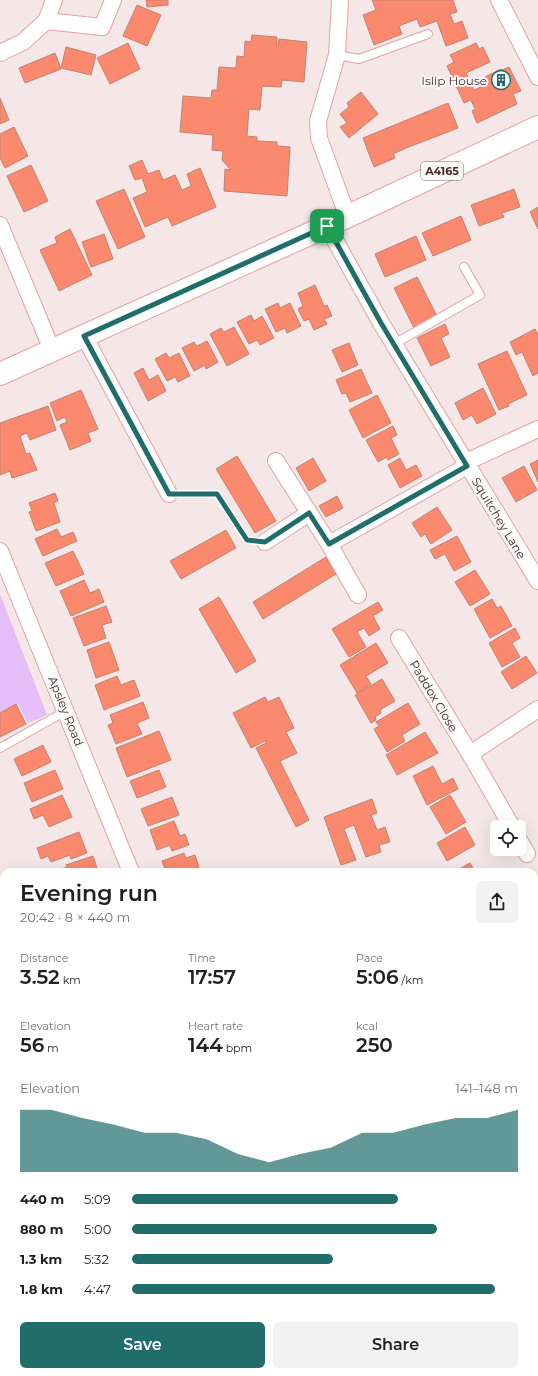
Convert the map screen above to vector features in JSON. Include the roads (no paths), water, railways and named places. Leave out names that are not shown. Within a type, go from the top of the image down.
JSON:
[{"type":"main road","name":"A4165","points":[[0,374],[327,226],[347,215],[538,128]]},
{"type":"street","points":[[0,53],[23,42],[46,21],[54,0]]},
{"type":"street","points":[[46,21],[102,27],[113,0]]},
{"type":"street","points":[[340,0],[337,55],[318,121],[319,138],[347,215]]},
{"type":"street","points":[[499,0],[538,77]]},
{"type":"street","points":[[0,225],[52,350]]},
{"type":"street","name":"Squitchey Lane","points":[[327,226],[394,344],[538,581]]},
{"type":"street","points":[[84,336],[169,494]]},
{"type":"street","points":[[329,544],[467,464],[538,429]]},
{"type":"street","points":[[276,461],[329,544],[358,595]]},
{"type":"street","points":[[265,542],[309,513]]},
{"type":"street","name":"Apsley Road","points":[[0,551],[129,868]]},
{"type":"street","name":"Paddox Close","points":[[399,638],[470,754],[508,820]]},
{"type":"street","points":[[470,754],[538,708]]},
{"type":"lane","points":[[337,55],[359,60],[428,34]]},
{"type":"lane","points":[[394,344],[480,295],[464,266]]},
{"type":"lane","points":[[0,748],[66,711]]},
{"type":"place","name":"Islip House","points":[[501,80]]}]
